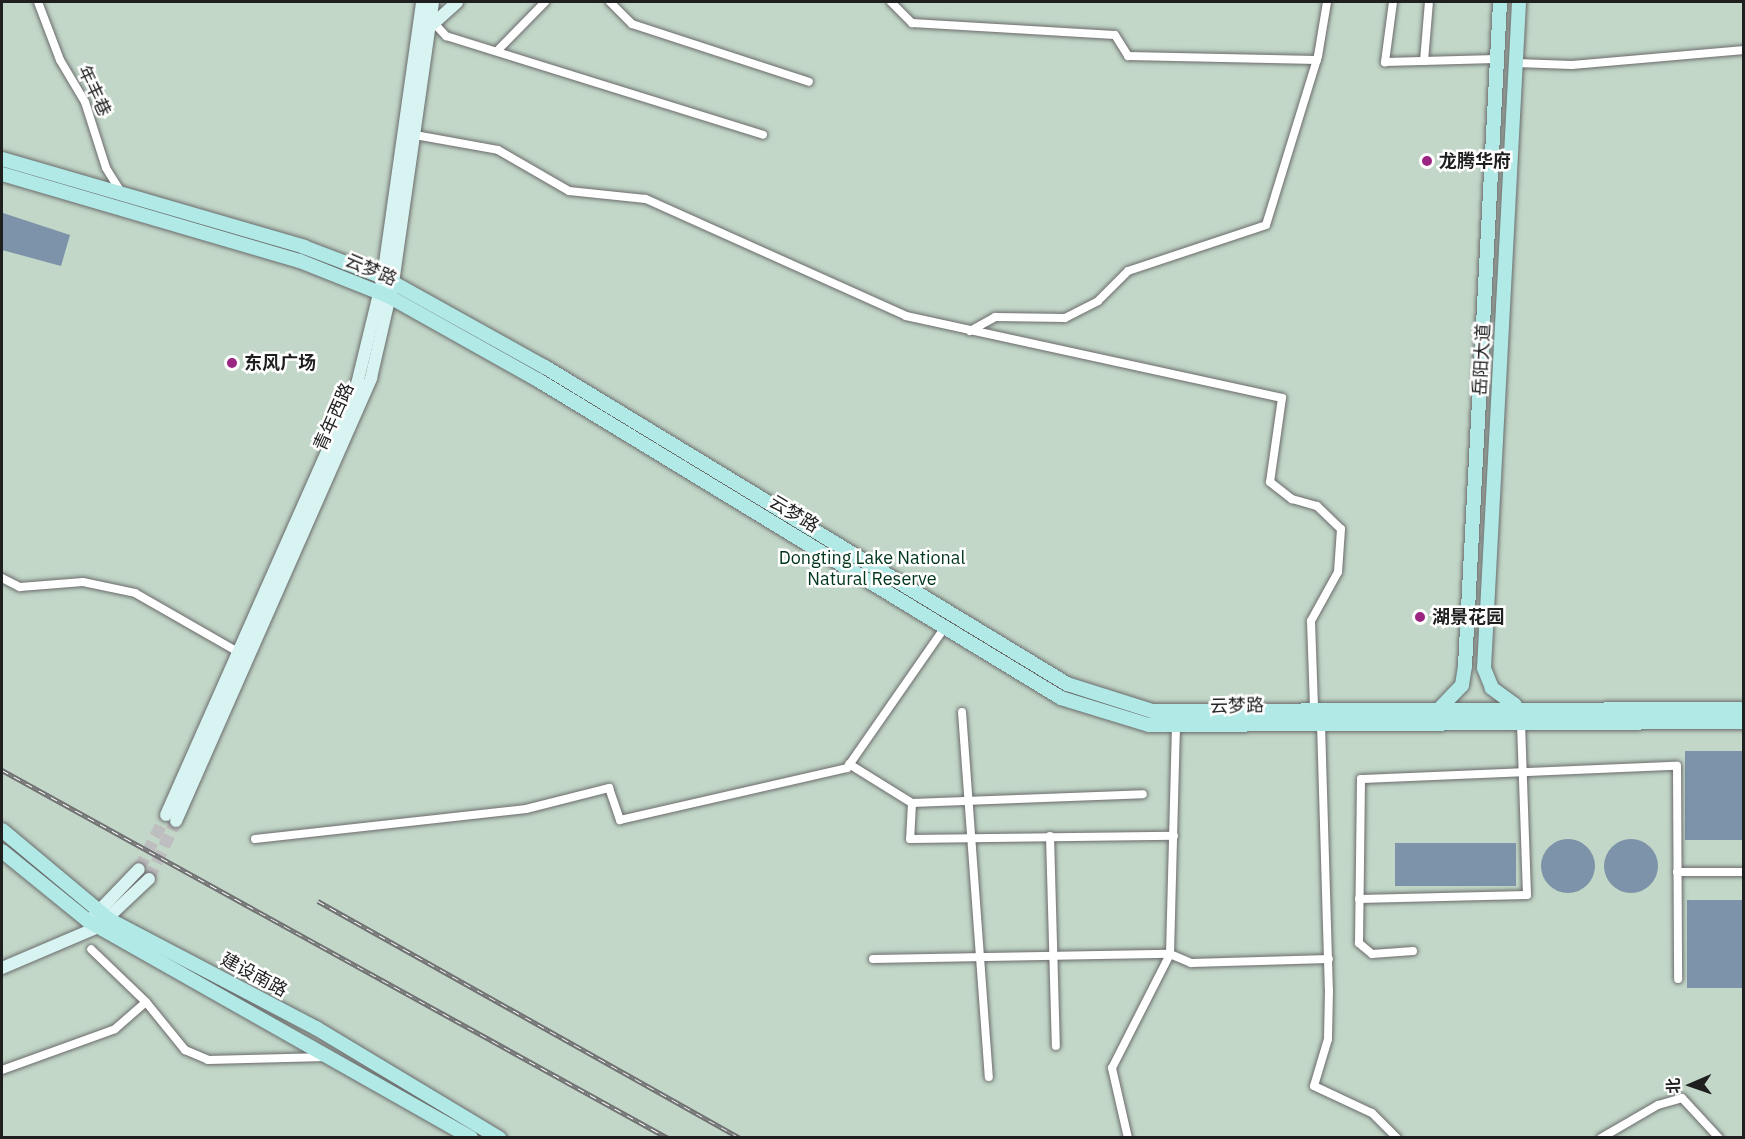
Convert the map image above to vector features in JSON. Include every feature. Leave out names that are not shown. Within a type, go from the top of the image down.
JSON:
[{"type":"main road","points":[[411,2],[422,15]]},
{"type":"main road","name":"青年西路","points":[[422,2],[386,287],[357,384],[238,652],[171,818],[371,378],[434,23],[433,2]]},
{"type":"main road","points":[[434,23],[458,2]]},
{"type":"main road","name":"岳阳大道","points":[[1441,707],[1462,685],[1465,666],[1500,2]]},
{"type":"main road","name":"岳阳大道","points":[[1517,706],[1492,688],[1484,668],[1519,2]]},
{"type":"main road","points":[[2,159],[304,247],[544,367],[1067,684],[1152,711],[1517,706],[1743,709]]},
{"type":"main road","name":"云梦路","points":[[2,174],[386,287],[1061,698],[1149,725],[1743,722]]},
{"type":"main road","name":"建设南路","points":[[2,830],[99,920],[316,1028],[499,1137]]},
{"type":"main road","name":"建设南路","points":[[2,851],[99,920],[329,1057],[471,1137]]},
{"type":"main road","points":[[99,920],[139,869]]},
{"type":"main road","points":[[2,968],[75,934],[99,920],[149,879]]},
{"type":"street","name":"年丰巷","points":[[38,2],[60,60],[85,102],[106,168],[122,194]]},
{"type":"street","points":[[500,49],[545,2]]},
{"type":"street","points":[[610,2],[632,24],[809,82]]},
{"type":"street","points":[[891,2],[912,23],[1115,35],[1128,56],[1317,60]]},
{"type":"street","points":[[970,331],[995,317],[1065,318],[1098,301],[1128,271],[1266,225],[1317,60],[1327,2]]},
{"type":"street","points":[[1393,2],[1385,62],[1496,60]]},
{"type":"street","points":[[1424,61],[1429,2]]},
{"type":"street","points":[[434,23],[446,36],[500,49],[762,135]]},
{"type":"street","points":[[1516,63],[1572,65],[1743,50]]},
{"type":"street","points":[[415,135],[498,150],[569,191],[646,199],[890,311],[970,331],[1282,398],[1270,482],[1292,499],[1317,506],[1341,530],[1338,572],[1311,621],[1314,709]]},
{"type":"street","points":[[2,578],[20,586],[83,582],[135,593],[238,652]]},
{"type":"street","points":[[255,839],[526,809],[609,788],[620,820],[849,764],[945,627]]},
{"type":"street","points":[[962,712],[973,838],[977,956],[989,1077]]},
{"type":"street","points":[[1359,899],[1527,895],[1526,773],[1521,722]]},
{"type":"street","points":[[1321,724],[1329,959],[1328,1039],[1314,1086],[1372,1113],[1397,1137]]},
{"type":"street","points":[[1128,1137],[1112,1068],[1170,954],[1176,725]]},
{"type":"street","points":[[849,764],[912,803],[1143,794]]},
{"type":"street","points":[[1413,951],[1372,954],[1359,943],[1361,779],[1677,766],[1678,979]]},
{"type":"street","points":[[912,803],[910,839],[1174,836]]},
{"type":"street","points":[[1050,836],[1056,1046]]},
{"type":"street","points":[[1677,872],[1743,872]]},
{"type":"street","points":[[91,949],[146,1002],[185,1050],[208,1060],[329,1057]]},
{"type":"street","points":[[873,959],[1052,954],[1170,954],[1191,963],[1329,959]]},
{"type":"street","points":[[2,1070],[115,1029],[146,1002]]},
{"type":"street","points":[[1601,1137],[1658,1105],[1682,1098],[1719,1137]]},
{"type":"green space","name":"Dongting Lake National Natural Reserve","points":[[2,2],[1743,2],[1743,1138],[2,1138]]},
{"type":"water","points":[[3,213],[70,235],[61,266],[2,250]]},
{"type":"water","points":[[1685,751],[1743,751],[1743,840],[1685,840]]},
{"type":"water","points":[[1568,839],[1578,841],[1587,847],[1593,856],[1595,866],[1593,876],[1587,885],[1578,891],[1568,893],[1558,891],[1549,885],[1543,876],[1541,866],[1543,856],[1549,847],[1558,841]]},
{"type":"water","points":[[1626,839],[1636,839],[1646,843],[1654,851],[1658,866],[1654,881],[1646,889],[1636,893],[1626,893],[1616,889],[1608,881],[1604,871],[1604,861],[1608,851],[1616,843]]},
{"type":"water","points":[[1395,843],[1516,843],[1516,886],[1395,886]]},
{"type":"water","points":[[1687,900],[1743,900],[1743,988],[1687,988]]},
{"type":"tunnel","points":[[139,869],[166,815]]},
{"type":"tunnel","points":[[149,879],[176,821]]},
{"type":"railway","points":[[2,770],[668,1138]]},
{"type":"railway","points":[[318,901],[740,1138]]},
{"type":"place","name":"龙腾华府","points":[[1427,161]]},
{"type":"place","name":"东风广场","points":[[232,363]]},
{"type":"place","name":"湖景花园","points":[[1420,617]]}]
